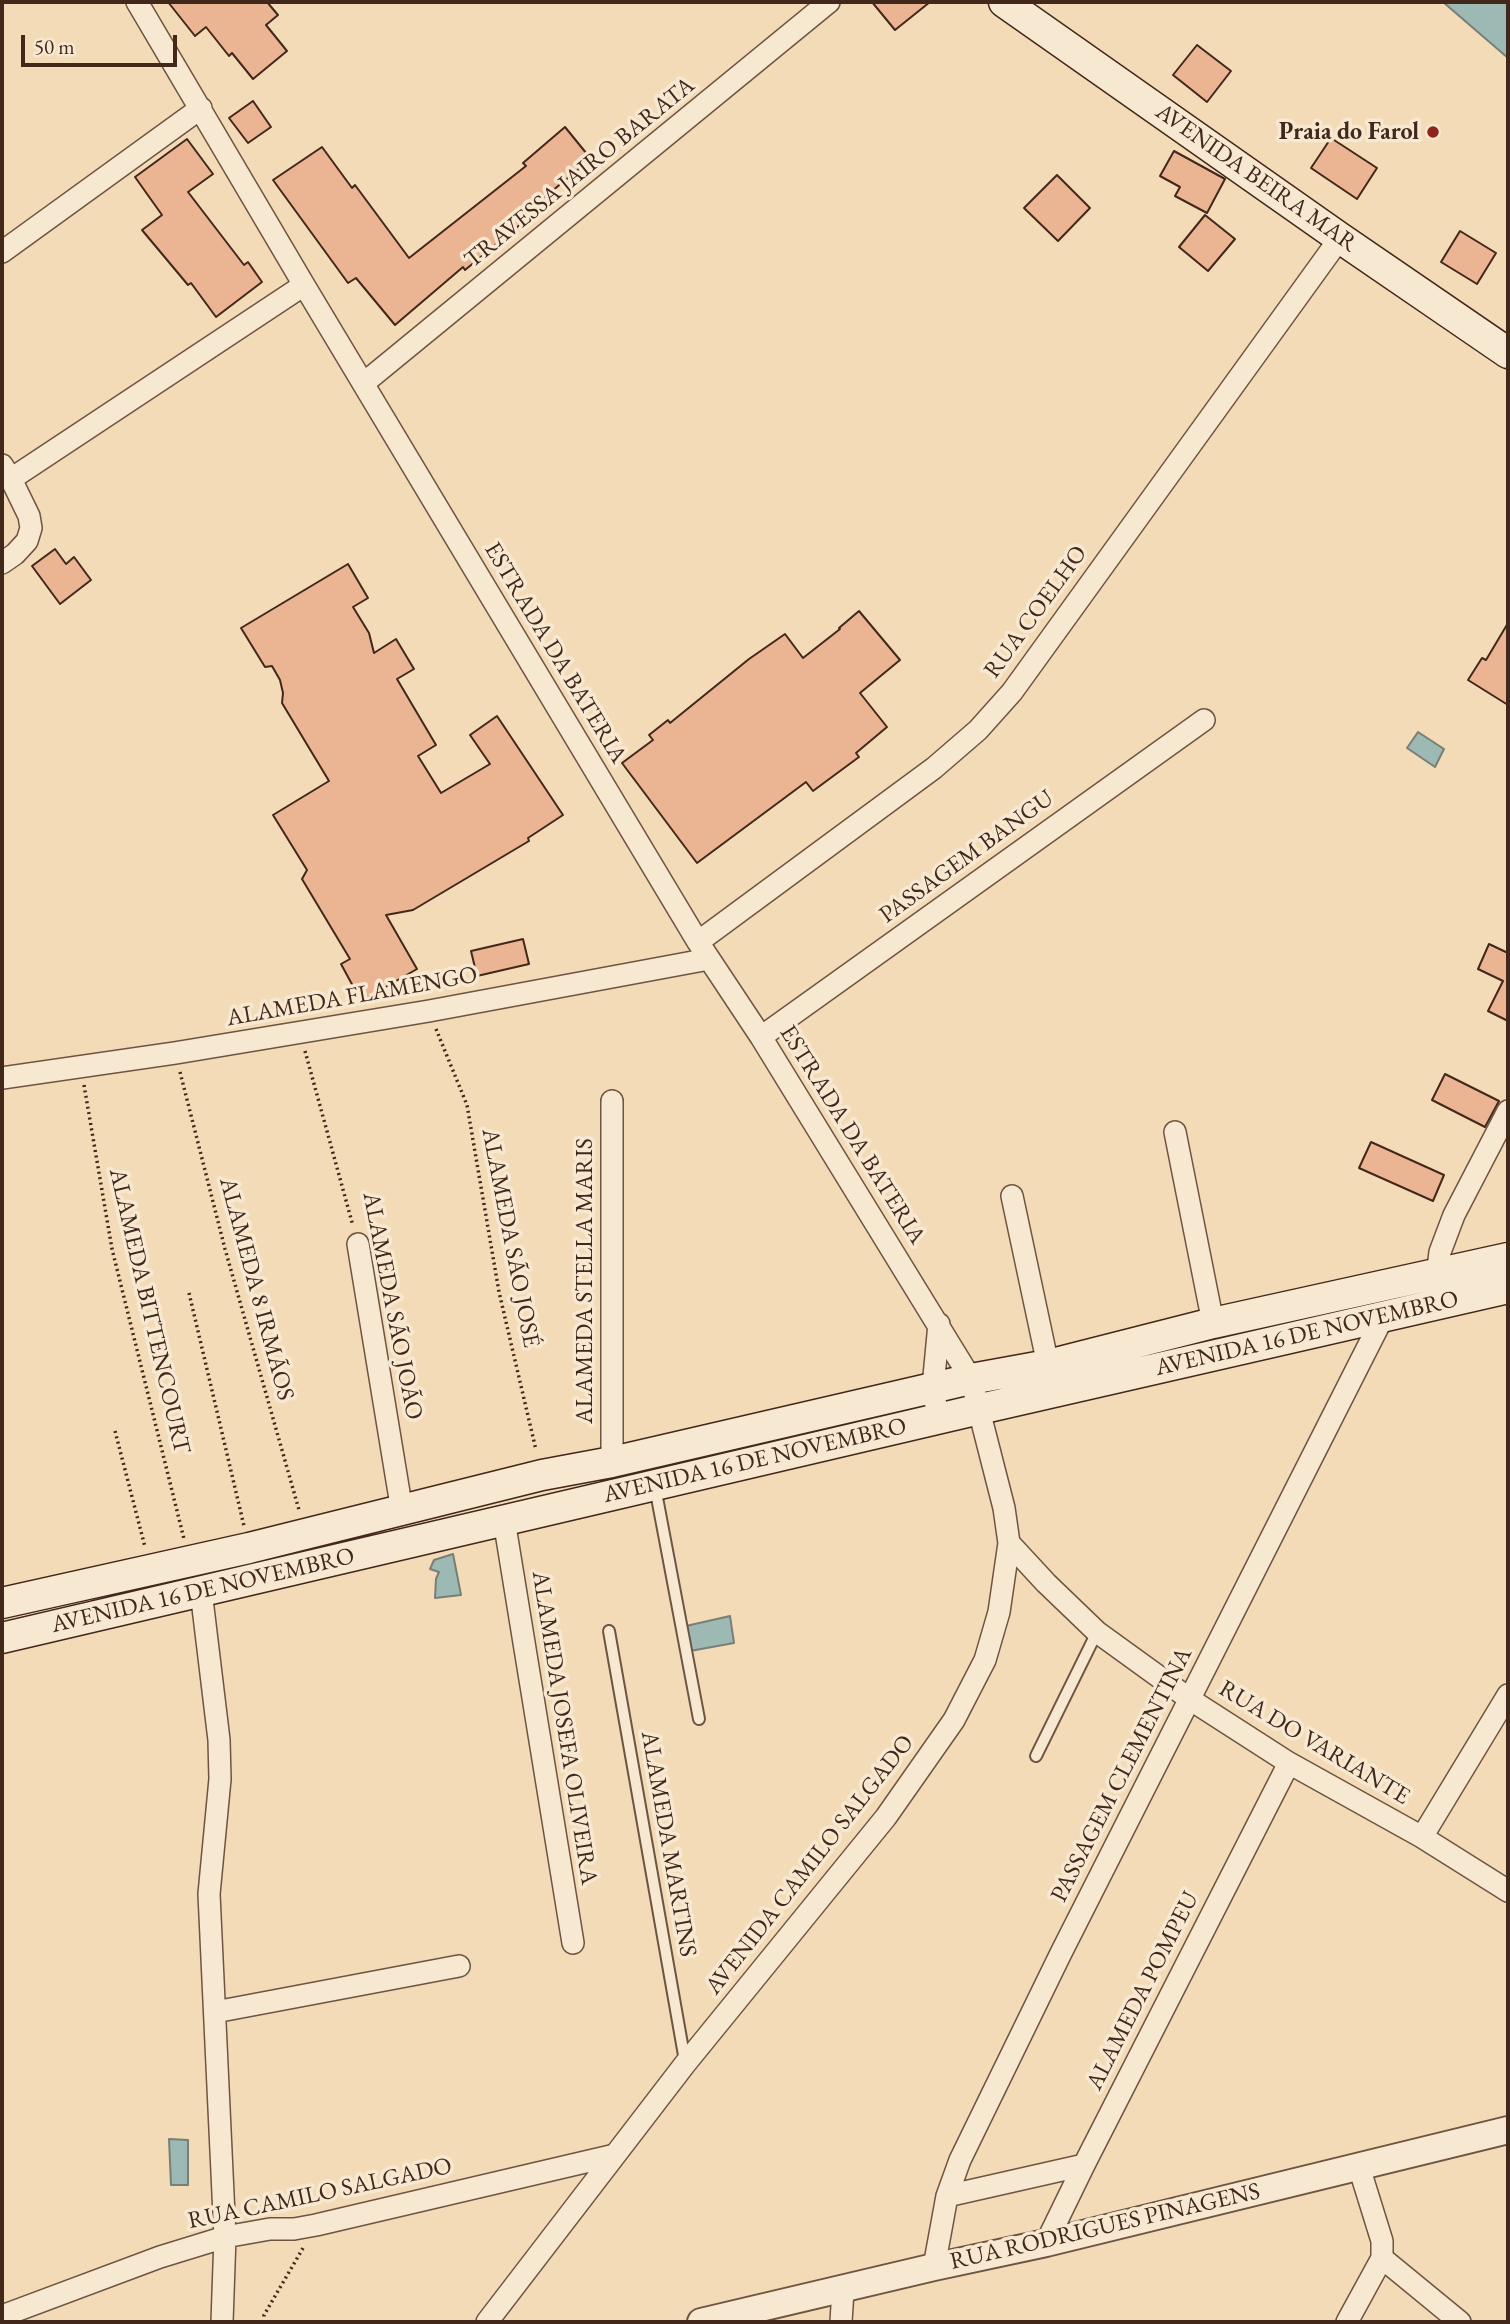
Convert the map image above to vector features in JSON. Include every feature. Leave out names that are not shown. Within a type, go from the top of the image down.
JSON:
[{"type":"main road","name":"AVENIDA BEIRA MAR","points":[[1004,2],[1339,238],[1508,353]]},
{"type":"main road","name":"AVENIDA 16 DE NOVEMBRO","points":[[2,1604],[306,1535],[542,1475],[612,1462],[933,1387],[1048,1365],[1213,1323],[1508,1258]]},
{"type":"main road","name":"AVENIDA 16 DE NOVEMBRO","points":[[2,1638],[1508,1288]]},
{"type":"street","name":"ESTRADA DA BATERIA","points":[[137,2],[704,950],[761,1037],[971,1379]]},
{"type":"street","name":"TRAVESSA JAIRO BARATA","points":[[363,383],[829,2]]},
{"type":"street","points":[[2,252],[201,108]]},
{"type":"street","name":"RUA COELHO","points":[[704,950],[934,768],[978,730],[1003,702],[1339,238]]},
{"type":"street","points":[[2,563],[15,554],[26,541],[31,528],[29,516],[7,472],[304,285]]},
{"type":"street","name":"PASSAGEM BANGU","points":[[761,1037],[1204,720]]},
{"type":"street","name":"ALAMEDA FLAMENGO","points":[[2,1078],[175,1053],[429,1011],[704,950]]},
{"type":"street","name":"ALAMEDA STELLA MARIS","points":[[612,1101],[612,1462]]},
{"type":"street","points":[[1435,1304],[1440,1252],[1454,1215],[1508,1111]]},
{"type":"street","points":[[1175,1132],[1213,1323]]},
{"type":"street","points":[[1012,1196],[1048,1365]]},
{"type":"street","name":"ALAMEDA SÃO JOÃO","points":[[358,1244],[402,1511]]},
{"type":"street","name":"PASSAGEM CLEMENTINA","points":[[934,2267],[947,2196],[960,2160],[1061,1953],[1383,1317]]},
{"type":"street","points":[[938,1419],[933,1387],[939,1324]]},
{"type":"street","name":"AVENIDA CAMILO SALGADO","points":[[487,2322],[685,2064],[886,1817],[954,1720],[985,1660],[999,1612],[1009,1543],[1004,1508],[971,1379]]},
{"type":"street","name":"ALAMEDA JOSEFA OLIVEIRA","points":[[504,1520],[573,1943]]},
{"type":"street","name":"RUA DO VARIANTE","points":[[1009,1543],[1097,1632],[1191,1700],[1289,1763],[1422,1837],[1508,1891]]},
{"type":"street","points":[[201,1591],[219,1740],[220,1779],[209,1894],[225,2237],[222,2322]]},
{"type":"street","points":[[1422,1837],[1508,1695]]},
{"type":"street","name":"ALAMEDA POMPEU","points":[[1046,2243],[1289,1763]]},
{"type":"street","points":[[215,2012],[459,1966]]},
{"type":"street","name":"RUA RODRIGUES PINAGENS","points":[[701,2322],[1046,2243],[1508,2130]]},
{"type":"street","name":"RUA CAMILO SALGADO","points":[[2,2316],[160,2257],[225,2237],[316,2225],[615,2155]]},
{"type":"street","points":[[947,2196],[1084,2165]]},
{"type":"street","points":[[1347,2322],[1382,2259],[1382,2241],[1360,2167]]},
{"type":"street","points":[[1382,2259],[1460,2322]]},
{"type":"street","points":[[841,2322],[843,2290]]},
{"type":"lane","points":[[654,1485],[699,1719]]},
{"type":"lane","name":"ALAMEDA MARTINS","points":[[609,1631],[685,2064]]},
{"type":"lane","points":[[1036,1756],[1097,1632]]},
{"type":"path","name":"ALAMEDA SÃO JOSÉ","points":[[429,1011],[467,1105],[499,1292],[542,1475]]},
{"type":"path","name":"ALAMEDA SÃO JOÃO","points":[[300,1032],[358,1244]]},
{"type":"path","name":"ALAMEDA 8 IRMÃOS","points":[[175,1053],[225,1249],[306,1535]]},
{"type":"path","name":"ALAMEDA BITTENCOURT","points":[[81,1066],[112,1249],[190,1562]]},
{"type":"path","points":[[189,1293],[249,1548]]},
{"type":"path","points":[[115,1431],[152,1570]]},
{"type":"path","points":[[264,2322],[264,2315],[316,2225]]},
{"type":"water","points":[[1443,2],[1508,2],[1508,58]]},
{"type":"water","points":[[1418,732],[1444,749],[1435,767],[1407,748]]},
{"type":"water","points":[[453,1554],[461,1595],[435,1598],[439,1572],[430,1569],[434,1560]]},
{"type":"water","points":[[730,1616],[734,1643],[690,1651],[686,1626]]},
{"type":"water","points":[[169,2139],[188,2140],[188,2185],[171,2185]]},
{"type":"building","points":[[168,2],[267,2],[278,15],[266,25],[287,51],[253,79],[232,53],[229,56],[206,27],[195,36]]},
{"type":"building","points":[[872,2],[930,2],[895,30]]},
{"type":"building","points":[[1197,45],[1231,71],[1207,102],[1173,75]]},
{"type":"building","points":[[253,101],[271,127],[248,143],[229,118]]},
{"type":"building","points":[[565,127],[591,159],[535,205],[538,210],[465,270],[463,267],[395,325],[356,278],[348,283],[273,180],[322,147],[352,188],[355,185],[409,258],[526,166],[523,163]]},
{"type":"building","points":[[1331,138],[1377,168],[1357,199],[1311,168]]},
{"type":"building","points":[[187,139],[213,174],[188,192],[244,265],[248,262],[262,282],[216,317],[191,283],[188,285],[142,230],[162,215],[135,177]]},
{"type":"building","points":[[1174,151],[1225,179],[1207,213],[1175,196],[1180,187],[1160,176]]},
{"type":"building","points":[[1057,175],[1090,208],[1058,241],[1024,208]]},
{"type":"building","points":[[1205,215],[1235,239],[1208,271],[1179,247]]},
{"type":"building","points":[[1460,231],[1496,253],[1477,284],[1441,262]]},
{"type":"building","points":[[55,549],[66,564],[74,557],[91,580],[60,604],[32,566]]},
{"type":"building","points":[[348,564],[368,598],[353,607],[369,633],[374,653],[396,639],[414,669],[397,679],[436,745],[418,756],[441,793],[490,764],[470,735],[497,716],[563,815],[528,838],[529,841],[413,910],[386,915],[417,969],[361,1001],[341,964],[350,959],[302,879],[307,870],[273,815],[329,781],[282,703],[280,680],[272,666],[265,667],[241,628]]},
{"type":"building","points":[[859,611],[900,660],[860,693],[887,727],[856,753],[859,757],[813,791],[806,782],[697,863],[622,763],[653,740],[649,735],[668,720],[670,723],[749,659],[785,634],[803,658]]},
{"type":"building","points":[[1508,623],[1508,705],[1468,680],[1482,658],[1486,660]]},
{"type":"building","points":[[523,939],[529,964],[477,976],[471,951]]},
{"type":"building","points":[[1489,944],[1508,953],[1508,1021],[1488,1011],[1503,981],[1478,969]]},
{"type":"building","points":[[1445,1074],[1499,1101],[1485,1127],[1432,1100]]},
{"type":"building","points":[[1371,1142],[1444,1175],[1433,1201],[1359,1168]]},
{"type":"place","name":"Praia do Farol","points":[[1433,132]]}]
